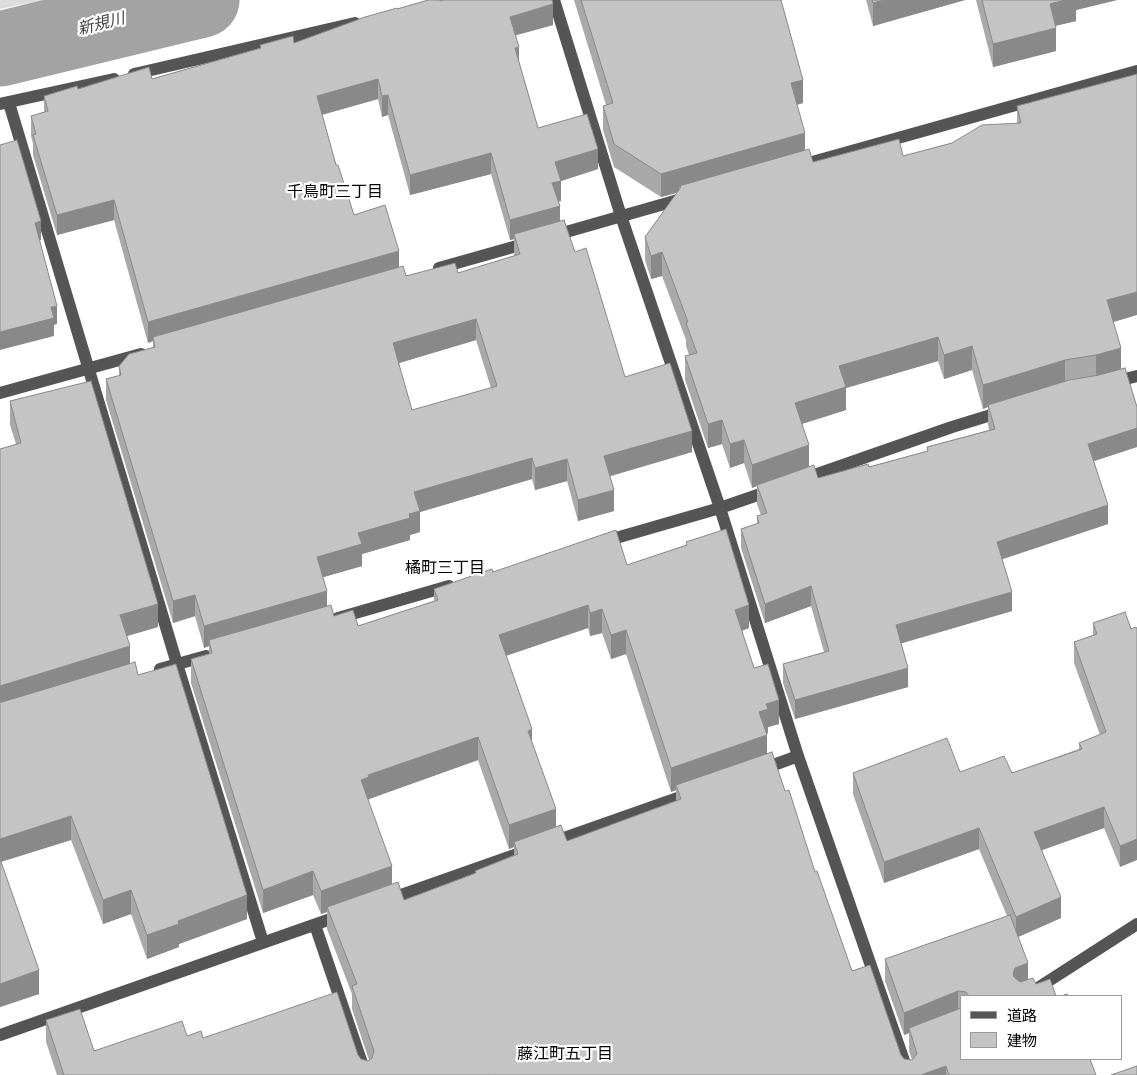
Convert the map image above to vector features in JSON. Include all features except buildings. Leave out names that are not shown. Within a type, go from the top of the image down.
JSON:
[{"type":"street","points":[[554,0],[621,216],[720,508],[798,756],[904,1044],[910,1075]]},
{"type":"street","points":[[263,942],[5,104],[366,20]]},
{"type":"street","points":[[784,170],[1137,71]]},
{"type":"street","points":[[431,271],[698,195]]},
{"type":"street","points":[[0,393],[155,350]]},
{"type":"street","points":[[1098,386],[1137,376]]},
{"type":"street","points":[[587,546],[720,508],[942,430],[1014,408]]},
{"type":"street","points":[[330,620],[463,582]]},
{"type":"street","points":[[149,673],[215,653]]},
{"type":"street","points":[[752,772],[798,756]]},
{"type":"street","points":[[380,902],[705,789]]},
{"type":"street","points":[[0,1035],[352,912]]},
{"type":"street","points":[[1024,995],[1137,924]]},
{"type":"street","points":[[314,925],[366,1075]]},
{"type":"shaded area","points":[[0,0],[44,0],[0,9]]},
{"type":"waterway","name":"新規川","points":[[0,49],[202,0]]},
{"type":"district","name":"千鳥町三丁目","points":[[335,192]]},
{"type":"district","name":"橘町三丁目","points":[[445,568]]},
{"type":"district","name":"藤江町五丁目","points":[[565,1054]]}]
